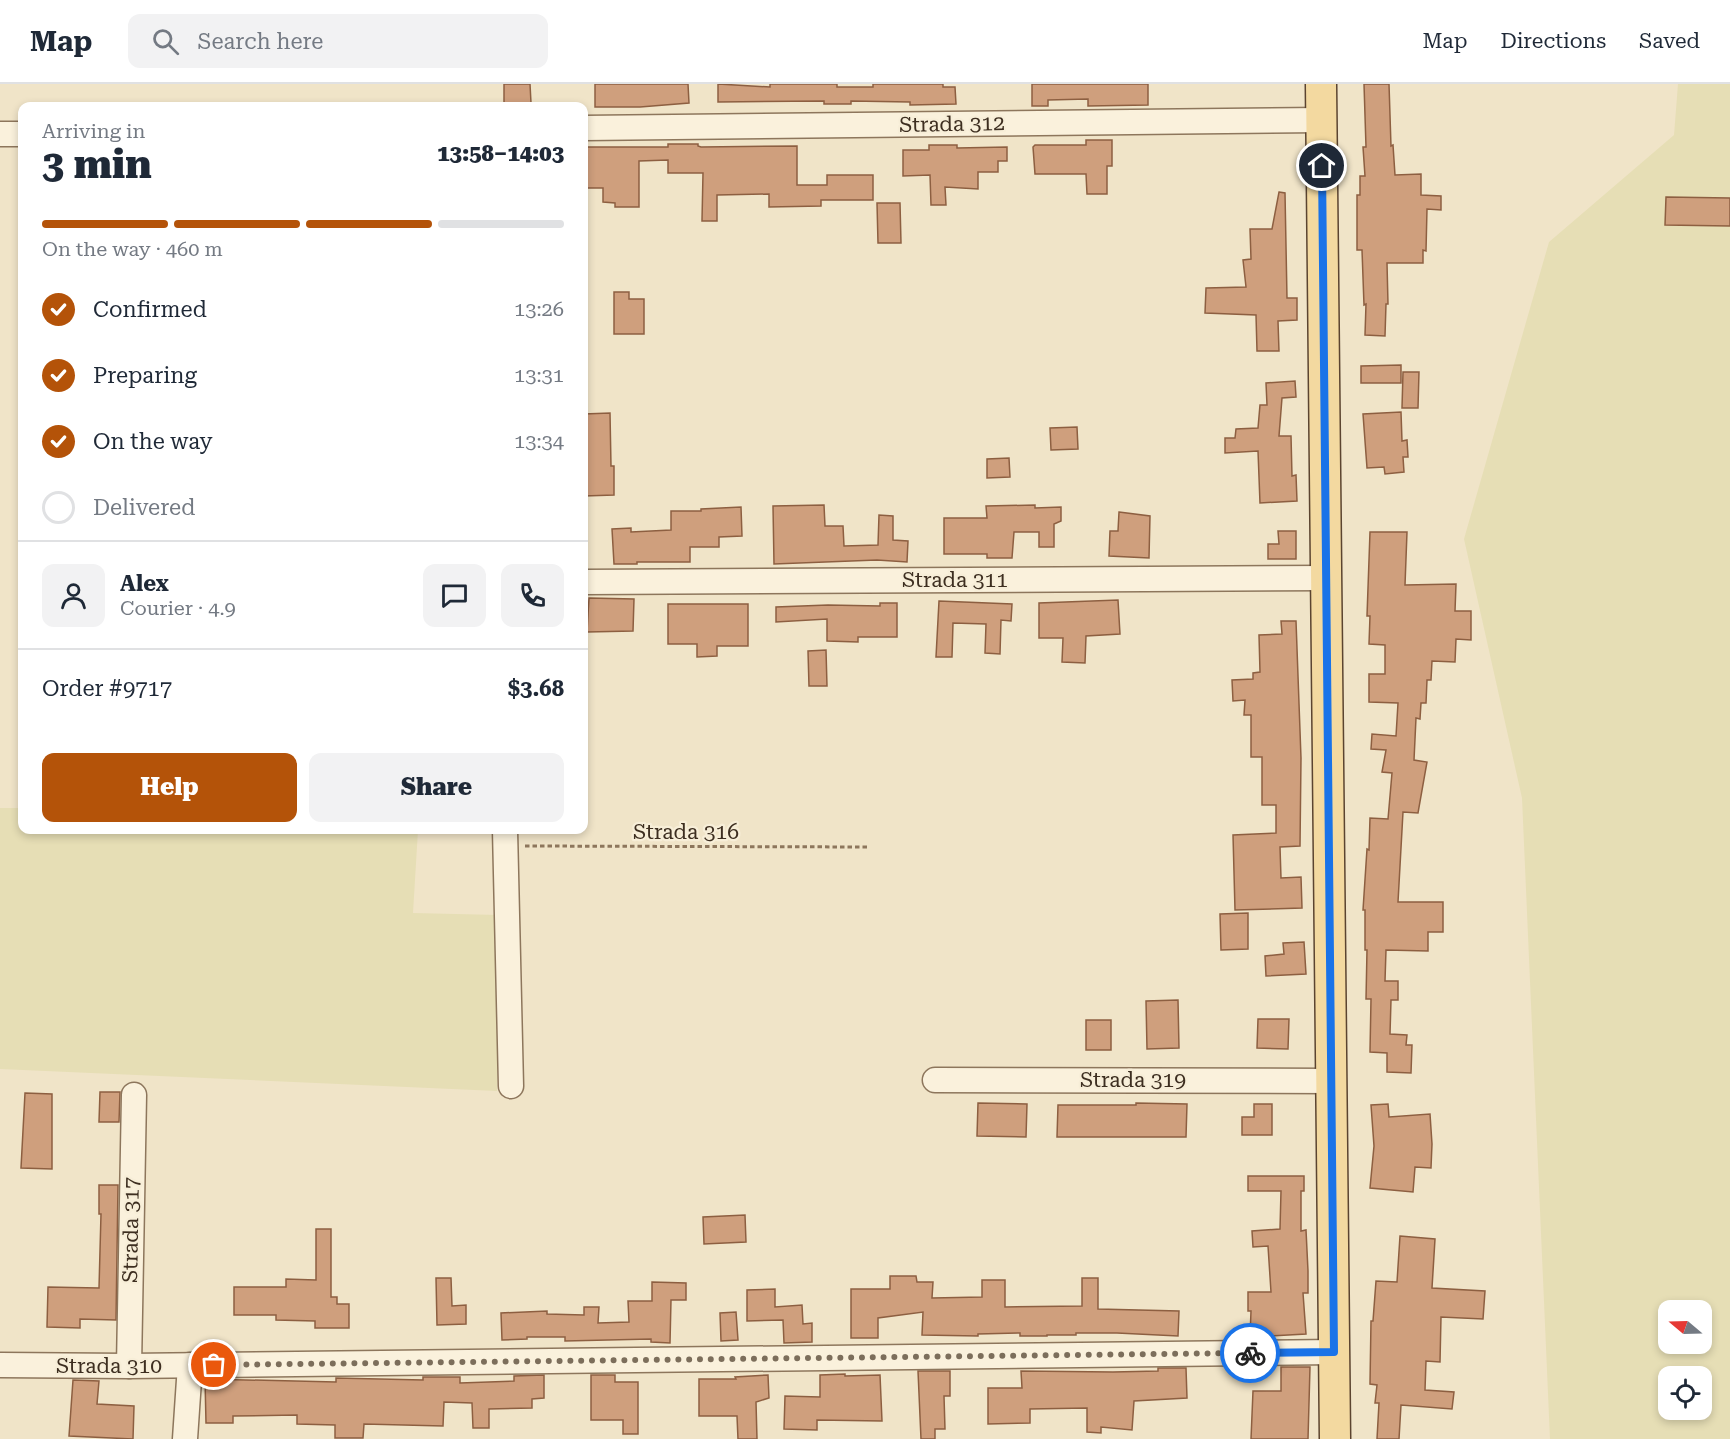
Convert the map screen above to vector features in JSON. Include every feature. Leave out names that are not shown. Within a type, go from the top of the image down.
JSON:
[{"type":"main road","points":[[1321,84],[1335,1439]]},
{"type":"street","name":"Strada 312","points":[[588,128],[1321,120]]},
{"type":"street","points":[[0,134],[18,134]]},
{"type":"street","name":"Strada 311","points":[[588,582],[1326,578]]},
{"type":"street","points":[[505,838],[511,1086]]},
{"type":"street","name":"Strada 319","points":[[935,1080],[1331,1081]]},
{"type":"street","name":"Strada 317","points":[[129,1366],[134,1095]]},
{"type":"street","name":"Strada 310","points":[[0,1365],[129,1366],[1334,1352]]},
{"type":"street","points":[[185,1439],[190,1365]]},
{"type":"path","name":"Strada 316","points":[[505,838],[868,847]]},
{"type":"shaded area","points":[[1678,84],[1730,84],[1730,1439],[1550,1439],[1522,798],[1464,539],[1549,242],[1674,135]]},
{"type":"shaded area","points":[[0,808],[18,808],[18,834],[418,834],[413,913],[499,915],[497,1091],[0,1069]]},
{"type":"building","points":[[504,84],[530,84],[531,102],[504,102]]},
{"type":"building","points":[[595,84],[688,84],[689,103],[640,107],[595,107]]},
{"type":"building","points":[[718,84],[770,87],[770,84],[837,84],[837,87],[873,87],[873,84],[943,84],[943,87],[955,87],[956,104],[910,105],[910,102],[851,101],[851,104],[824,104],[824,101],[718,102]]},
{"type":"building","points":[[1032,84],[1148,84],[1148,105],[1088,106],[1088,99],[1048,100],[1048,106],[1032,106]]},
{"type":"building","points":[[1364,84],[1389,84],[1391,146],[1393,145],[1395,175],[1421,174],[1421,195],[1441,196],[1441,210],[1427,209],[1426,251],[1423,250],[1423,263],[1387,263],[1388,304],[1386,304],[1385,336],[1365,335],[1366,304],[1364,305],[1362,250],[1357,250],[1357,195],[1360,195],[1360,176],[1365,176]]},
{"type":"building","points":[[1086,140],[1112,140],[1112,166],[1107,166],[1107,194],[1087,194],[1086,174],[1035,174],[1033,147],[1035,145],[1086,145]]},
{"type":"building","points":[[668,144],[698,144],[701,147],[797,146],[797,185],[827,185],[827,175],[873,175],[873,200],[821,200],[821,206],[769,207],[769,194],[717,195],[717,221],[702,221],[703,173],[668,173],[668,160],[639,161],[639,207],[615,207],[615,203],[603,202],[603,188],[588,188],[588,147],[668,147]]},
{"type":"building","points":[[929,145],[957,145],[957,148],[1007,147],[1007,161],[998,161],[998,172],[978,172],[978,189],[945,187],[946,205],[931,205],[930,175],[903,176],[903,150],[929,150]]},
{"type":"building","points":[[1279,192],[1285,193],[1287,298],[1297,298],[1297,320],[1278,321],[1279,351],[1257,351],[1256,315],[1205,313],[1206,288],[1246,287],[1243,260],[1251,259],[1250,229],[1272,229]]},
{"type":"building","points":[[1666,197],[1730,198],[1730,226],[1665,225]]},
{"type":"building","points":[[877,203],[900,203],[901,243],[878,243]]},
{"type":"building","points":[[614,292],[629,292],[629,299],[644,299],[644,334],[614,334]]},
{"type":"building","points":[[1401,365],[1401,383],[1361,383],[1361,366]]},
{"type":"building","points":[[1403,372],[1419,372],[1418,408],[1402,408]]},
{"type":"building","points":[[1295,381],[1296,397],[1282,398],[1279,436],[1291,436],[1292,476],[1296,475],[1297,501],[1260,503],[1258,451],[1225,453],[1225,438],[1235,438],[1236,429],[1258,428],[1260,405],[1267,405],[1266,383]]},
{"type":"building","points":[[1401,412],[1402,441],[1407,440],[1408,457],[1403,457],[1404,472],[1385,474],[1384,467],[1367,468],[1363,414]]},
{"type":"building","points":[[610,413],[614,495],[588,496],[588,414]]},
{"type":"building","points":[[1077,427],[1078,449],[1051,450],[1050,428]]},
{"type":"building","points":[[1009,458],[1010,477],[987,478],[987,459]]},
{"type":"building","points":[[824,505],[825,526],[843,526],[844,546],[878,545],[879,515],[893,516],[893,540],[908,541],[907,562],[877,560],[774,564],[773,506]]},
{"type":"building","points":[[1035,505],[1035,508],[1061,507],[1061,521],[1054,524],[1054,547],[1039,547],[1039,532],[1014,532],[1012,558],[987,558],[987,554],[944,554],[944,518],[987,518],[986,506]]},
{"type":"building","points":[[741,507],[742,536],[719,537],[719,547],[690,547],[690,562],[614,564],[612,529],[631,528],[631,532],[671,530],[671,511]]},
{"type":"building","points":[[1119,512],[1150,516],[1149,558],[1109,556],[1110,531],[1118,531]]},
{"type":"building","points":[[1278,531],[1296,531],[1296,559],[1268,559],[1268,544],[1279,544]]},
{"type":"building","points":[[1370,532],[1407,532],[1405,585],[1456,584],[1455,611],[1471,611],[1471,640],[1456,639],[1455,662],[1432,661],[1431,680],[1427,680],[1426,703],[1421,703],[1420,719],[1416,718],[1414,760],[1427,762],[1418,813],[1403,812],[1398,902],[1443,902],[1443,932],[1428,932],[1428,951],[1386,950],[1385,981],[1398,981],[1398,1000],[1391,1000],[1390,1034],[1407,1035],[1406,1045],[1412,1045],[1411,1073],[1387,1072],[1387,1053],[1370,1052],[1371,999],[1366,999],[1367,950],[1365,950],[1365,910],[1363,910],[1367,849],[1369,850],[1370,818],[1388,819],[1392,773],[1382,772],[1386,750],[1371,749],[1372,734],[1396,736],[1398,703],[1369,702],[1369,674],[1385,674],[1385,645],[1369,644],[1370,616],[1367,616]]},
{"type":"building","points":[[589,598],[634,599],[633,631],[588,632]]},
{"type":"building","points":[[1118,600],[1120,634],[1086,636],[1085,663],[1062,662],[1063,638],[1039,638],[1039,603]]},
{"type":"building","points":[[939,601],[1012,604],[1011,621],[1001,620],[1000,654],[985,653],[986,624],[953,623],[952,657],[936,657]]},
{"type":"building","points":[[880,603],[897,603],[897,637],[858,637],[858,642],[827,641],[827,619],[776,622],[776,607],[880,606]]},
{"type":"building","points":[[668,604],[748,604],[748,646],[717,646],[717,656],[697,657],[697,644],[668,644]]},
{"type":"building","points":[[1281,621],[1296,621],[1301,758],[1300,846],[1280,847],[1281,878],[1301,877],[1302,908],[1235,910],[1233,835],[1276,833],[1276,805],[1262,805],[1262,757],[1251,757],[1251,715],[1244,715],[1245,700],[1233,701],[1232,680],[1253,679],[1253,673],[1260,672],[1259,635],[1282,634]]},
{"type":"building","points":[[826,650],[827,686],[809,686],[808,651]]},
{"type":"building","points":[[1248,913],[1248,949],[1221,950],[1220,914]]},
{"type":"building","points":[[1304,942],[1306,974],[1266,976],[1265,956],[1284,954],[1283,943]]},
{"type":"building","points":[[1178,1000],[1179,1048],[1147,1049],[1146,1001]]},
{"type":"building","points":[[1258,1019],[1289,1019],[1288,1049],[1257,1048]]},
{"type":"building","points":[[1086,1020],[1111,1020],[1111,1050],[1086,1050]]},
{"type":"building","points":[[100,1092],[120,1092],[119,1122],[99,1122]]},
{"type":"building","points":[[25,1093],[52,1094],[52,1169],[21,1168]]},
{"type":"building","points":[[978,1103],[1027,1104],[1026,1137],[977,1136]]},
{"type":"building","points":[[1136,1103],[1187,1104],[1186,1137],[1057,1137],[1058,1105],[1136,1105]]},
{"type":"building","points":[[1254,1104],[1272,1104],[1272,1135],[1242,1135],[1242,1117],[1254,1117]]},
{"type":"building","points":[[1388,1104],[1389,1117],[1430,1114],[1431,1168],[1415,1167],[1413,1192],[1370,1188],[1374,1146],[1371,1105]]},
{"type":"building","points":[[1248,1176],[1304,1176],[1304,1191],[1301,1191],[1301,1231],[1306,1230],[1308,1293],[1303,1293],[1306,1334],[1250,1337],[1251,1311],[1248,1311],[1248,1292],[1271,1292],[1268,1246],[1253,1247],[1252,1231],[1280,1229],[1281,1191],[1248,1191]]},
{"type":"building","points":[[99,1185],[118,1185],[116,1320],[80,1319],[80,1328],[47,1327],[48,1287],[99,1288],[101,1214],[99,1214]]},
{"type":"building","points":[[745,1215],[746,1242],[704,1244],[703,1217]]},
{"type":"building","points":[[316,1229],[331,1229],[331,1297],[337,1297],[337,1304],[349,1304],[349,1328],[315,1328],[315,1321],[276,1320],[276,1315],[234,1315],[234,1287],[286,1287],[286,1279],[316,1280]]},
{"type":"building","points":[[1400,1236],[1435,1239],[1432,1288],[1485,1291],[1483,1319],[1441,1317],[1440,1362],[1426,1361],[1425,1390],[1454,1392],[1452,1409],[1401,1405],[1399,1439],[1377,1439],[1379,1403],[1375,1403],[1377,1385],[1370,1384],[1371,1321],[1373,1321],[1376,1281],[1397,1282]]},
{"type":"building","points":[[890,1276],[916,1276],[917,1282],[933,1282],[932,1298],[982,1297],[982,1280],[1005,1280],[1005,1307],[1082,1306],[1082,1278],[1098,1278],[1098,1309],[1179,1311],[1178,1336],[1117,1333],[1047,1336],[1020,1336],[1020,1333],[978,1334],[978,1336],[922,1335],[923,1312],[878,1318],[878,1338],[851,1338],[851,1289],[890,1289]]},
{"type":"building","points":[[436,1278],[451,1278],[452,1306],[466,1305],[466,1324],[437,1325]]},
{"type":"building","points":[[652,1282],[686,1283],[686,1300],[671,1300],[670,1343],[651,1342],[651,1339],[565,1341],[565,1337],[527,1337],[527,1339],[502,1340],[501,1313],[547,1311],[547,1314],[584,1315],[584,1307],[599,1307],[598,1323],[629,1322],[628,1301],[652,1301]]},
{"type":"building","points":[[775,1289],[775,1307],[802,1305],[803,1324],[812,1323],[812,1342],[784,1343],[783,1320],[747,1321],[747,1290]]},
{"type":"building","points":[[736,1312],[738,1340],[721,1341],[720,1313]]},
{"type":"building","points":[[1281,1367],[1310,1367],[1308,1439],[1251,1439],[1253,1391],[1281,1391]]},
{"type":"building","points":[[1158,1368],[1186,1368],[1187,1398],[1134,1401],[1132,1430],[1101,1427],[1101,1433],[1087,1432],[1087,1408],[1030,1409],[1030,1423],[988,1424],[988,1388],[1022,1388],[1021,1371],[1113,1372],[1158,1371]]},
{"type":"building","points":[[918,1371],[950,1371],[950,1396],[944,1396],[945,1429],[935,1429],[935,1439],[921,1439]]},
{"type":"building","points":[[845,1374],[845,1376],[880,1375],[882,1421],[817,1420],[817,1430],[784,1429],[785,1396],[820,1397],[820,1375]]},
{"type":"building","points":[[544,1375],[544,1398],[532,1399],[532,1408],[489,1409],[489,1428],[473,1428],[472,1403],[444,1402],[443,1426],[364,1424],[363,1438],[335,1438],[335,1425],[297,1424],[297,1415],[233,1416],[233,1423],[206,1423],[205,1379],[336,1382],[336,1378],[423,1380],[423,1377],[460,1377],[460,1383],[514,1381],[514,1376]]},
{"type":"building","points":[[591,1375],[615,1375],[615,1382],[638,1382],[638,1434],[623,1434],[623,1420],[591,1420]]},
{"type":"building","points":[[768,1375],[769,1398],[756,1402],[757,1439],[738,1439],[737,1416],[699,1416],[699,1379],[736,1379],[735,1377]]},
{"type":"building","points":[[73,1380],[99,1381],[97,1404],[134,1406],[133,1439],[69,1436]]},
{"type":"way so far","points":[[214,1365],[1250,1353]]},
{"type":"route","points":[[1250,1353],[1334,1352],[1322,166]]}]
